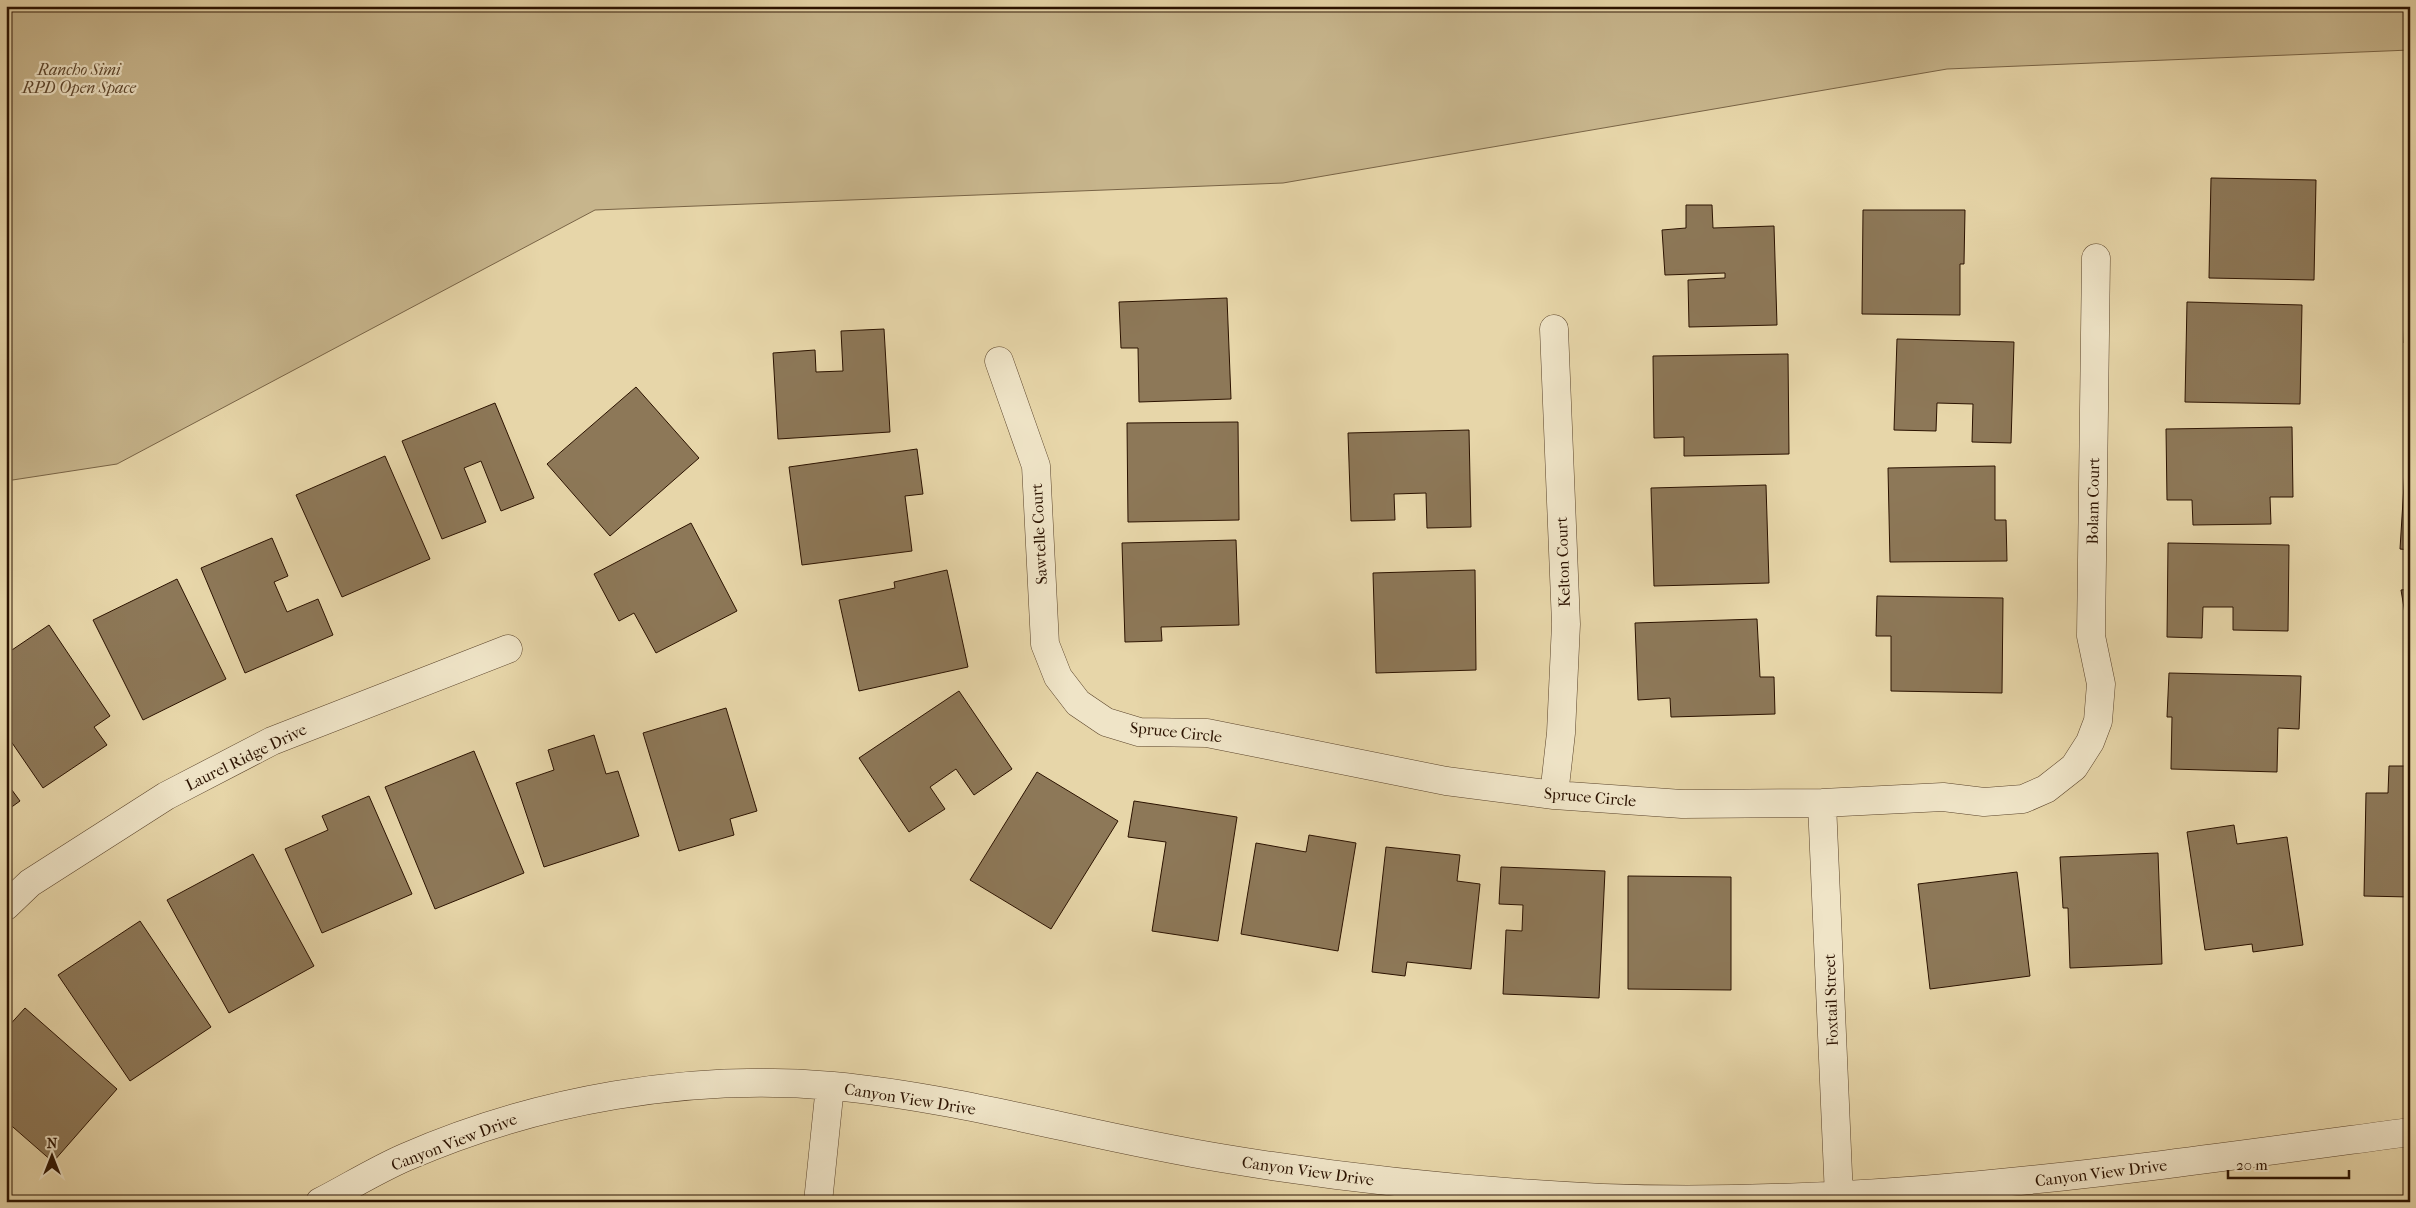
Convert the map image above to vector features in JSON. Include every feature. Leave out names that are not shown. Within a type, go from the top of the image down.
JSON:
[{"type":"street","name":"Bolam Court","points":[[2090,742],[2098,721],[2101,684],[2091,636],[2096,258]]},
{"type":"street","name":"Kelton Court","points":[[1554,329],[1566,624],[1561,733],[1554,795]]},
{"type":"street","name":"Sawtelle Court","points":[[1000,361],[1036,466],[1045,644],[1058,677],[1078,703]]},
{"type":"street","name":"Laurel Ridge Drive","points":[[6,906],[30,883],[166,796],[272,741],[508,649]]},
{"type":"street","name":"Spruce Circle","points":[[1078,703],[1106,722],[1140,732],[1207,733],[1446,781],[1554,795],[1682,804],[1822,803],[1943,797],[1984,802],[2023,799],[2046,788],[2074,767],[2090,742]]},
{"type":"street","name":"Foxtail Street","points":[[1822,803],[1839,1197]]},
{"type":"street","name":"Canyon View Drive","points":[[320,1202],[404,1158],[502,1121],[617,1094],[721,1083],[830,1086],[909,1097],[1220,1158],[1380,1181],[1604,1198],[1722,1200],[1839,1197],[2046,1180],[2410,1132]]},
{"type":"street","points":[[818,1202],[830,1086]]},
{"type":"green space","name":"Rancho Simi RPD Open Space","points":[[6,6],[2410,6],[2410,50],[1947,69],[1283,183],[595,210],[117,464],[6,481]]},
{"type":"building","points":[[2408,162],[2410,162],[2410,239],[2405,239]]},
{"type":"building","points":[[2211,178],[2316,180],[2314,280],[2209,278]]},
{"type":"building","points":[[1686,205],[1712,205],[1713,228],[1774,226],[1777,325],[1689,327],[1688,280],[1725,278],[1725,273],[1665,275],[1662,230],[1686,228]]},
{"type":"building","points":[[1863,210],[1965,210],[1964,264],[1960,264],[1960,315],[1862,314]]},
{"type":"building","points":[[2407,265],[2410,265],[2410,343],[2404,343]]},
{"type":"building","points":[[1227,298],[1231,399],[1139,402],[1138,348],[1121,348],[1119,302]]},
{"type":"building","points":[[2187,302],[2302,305],[2300,404],[2185,402]]},
{"type":"building","points":[[884,329],[890,432],[778,439],[773,353],[815,350],[816,372],[843,371],[841,331]]},
{"type":"building","points":[[1897,339],[2014,342],[2011,443],[1972,442],[1973,404],[1937,403],[1936,431],[1894,430]]},
{"type":"building","points":[[1788,354],[1789,454],[1684,456],[1684,437],[1654,438],[1653,356]]},
{"type":"building","points":[[636,387],[699,458],[610,536],[547,464]]},
{"type":"building","points":[[495,403],[534,498],[501,511],[481,461],[464,468],[486,522],[442,539],[402,441]]},
{"type":"building","points":[[1238,422],[1239,520],[1128,522],[1127,423]]},
{"type":"building","points":[[2292,427],[2293,497],[2270,497],[2271,524],[2193,525],[2192,500],[2167,500],[2166,429]]},
{"type":"building","points":[[1469,430],[1471,527],[1427,528],[1426,493],[1394,494],[1395,520],[1351,521],[1348,433]]},
{"type":"building","points":[[917,449],[923,494],[905,496],[912,551],[802,565],[789,467]]},
{"type":"building","points":[[385,456],[430,559],[342,597],[296,495]]},
{"type":"building","points":[[1995,466],[1995,520],[2006,520],[2007,561],[1890,562],[1888,468]]},
{"type":"building","points":[[2405,469],[2410,469],[2410,550],[2400,549]]},
{"type":"building","points":[[1766,485],[1769,583],[1654,586],[1651,488]]},
{"type":"building","points":[[691,523],[737,611],[656,653],[634,613],[619,621],[594,574]]},
{"type":"building","points":[[272,538],[288,576],[274,582],[287,612],[318,599],[333,635],[245,673],[201,568]]},
{"type":"building","points":[[1236,540],[1239,625],[1161,627],[1162,641],[1125,642],[1122,543]]},
{"type":"building","points":[[2168,543],[2289,545],[2288,631],[2233,630],[2233,607],[2203,607],[2202,638],[2167,637]]},
{"type":"building","points":[[947,570],[968,667],[859,691],[839,600],[895,588],[894,582]]},
{"type":"building","points":[[1475,570],[1476,670],[1376,673],[1373,573]]},
{"type":"building","points":[[177,579],[226,679],[143,720],[93,620]]},
{"type":"building","points":[[2410,589],[2410,643],[2401,590]]},
{"type":"building","points":[[1877,596],[2003,598],[2002,693],[1891,691],[1891,636],[1876,636]]},
{"type":"building","points":[[1757,619],[1760,677],[1774,677],[1775,714],[1671,717],[1670,698],[1638,700],[1635,623]]},
{"type":"building","points":[[49,625],[110,716],[94,727],[107,745],[43,788],[6,734],[6,654]]},
{"type":"building","points":[[2169,673],[2301,676],[2299,729],[2278,728],[2277,772],[2171,769],[2172,717],[2167,717]]},
{"type":"building","points":[[959,691],[1012,769],[974,795],[956,769],[930,787],[945,809],[909,832],[859,758]]},
{"type":"building","points":[[726,708],[757,811],[730,819],[734,835],[679,851],[643,733]]},
{"type":"building","points":[[594,735],[606,774],[618,771],[639,836],[544,867],[516,783],[554,770],[548,750]]},
{"type":"building","points":[[474,751],[524,873],[435,909],[385,787]]},
{"type":"building","points":[[2389,766],[2410,766],[2410,897],[2364,896],[2366,793],[2388,793]]},
{"type":"building","points":[[1037,772],[1118,821],[1051,929],[970,880]]},
{"type":"building","points":[[6,782],[20,801],[6,811]]},
{"type":"building","points":[[369,796],[412,894],[322,933],[285,849],[328,830],[322,816]]},
{"type":"building","points":[[1134,801],[1237,817],[1218,941],[1152,931],[1166,842],[1128,837]]},
{"type":"building","points":[[2234,825],[2237,844],[2287,837],[2303,945],[2253,952],[2252,944],[2205,950],[2187,832]]},
{"type":"building","points":[[1309,835],[1356,843],[1338,951],[1241,934],[1256,843],[1306,852]]},
{"type":"building","points":[[1386,847],[1460,855],[1457,881],[1480,884],[1471,969],[1407,962],[1405,976],[1372,972]]},
{"type":"building","points":[[2158,853],[2162,964],[2070,968],[2068,908],[2063,908],[2060,857]]},
{"type":"building","points":[[253,854],[314,966],[229,1013],[167,900]]},
{"type":"building","points":[[1501,867],[1605,871],[1599,998],[1503,994],[1506,930],[1522,931],[1523,905],[1499,904]]},
{"type":"building","points":[[2017,872],[2030,976],[1930,989],[1918,884]]},
{"type":"building","points":[[1628,876],[1731,877],[1731,990],[1628,989]]},
{"type":"building","points":[[140,921],[211,1027],[130,1081],[58,975]]},
{"type":"building","points":[[25,1008],[117,1089],[53,1162],[6,1121],[6,1029]]}]
